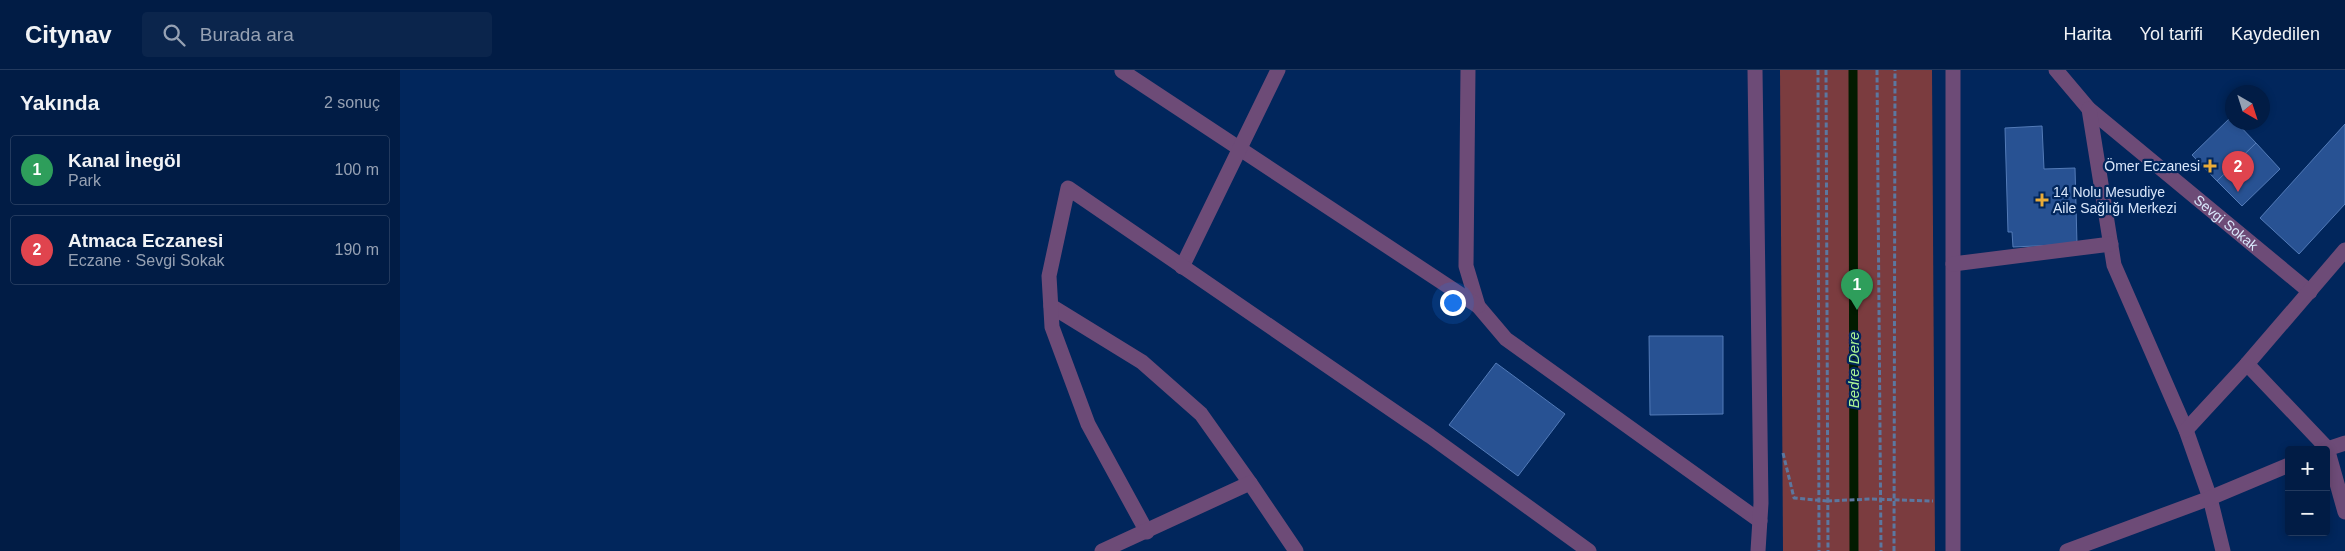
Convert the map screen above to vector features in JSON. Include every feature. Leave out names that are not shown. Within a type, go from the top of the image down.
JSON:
[{"type":"street","points":[[1182,266],[1241,150],[1278,70]]},
{"type":"street","points":[[1468,70],[1466,266],[1478,306]]},
{"type":"street","points":[[1755,70],[1760,448],[1758,551]]},
{"type":"street","name":"Sevgi Sokak","points":[[2056,70],[2088,109],[2310,292]]},
{"type":"street","points":[[1953,551],[1954,71]]},
{"type":"street","points":[[1122,72],[1478,306],[1506,339],[1760,521]]},
{"type":"street","points":[[2088,109],[2114,265],[2186,430],[2210,498],[2223,551]]},
{"type":"street","points":[[1147,532],[1088,424],[1052,327],[1050,276],[1068,188],[1430,436],[1589,551]]},
{"type":"street","points":[[1953,264],[2111,244]]},
{"type":"street","points":[[2186,430],[2248,364],[2345,250]]},
{"type":"street","points":[[1051,306],[1142,362],[1201,414],[1296,551]]},
{"type":"street","points":[[2248,364],[2323,446]]},
{"type":"street","points":[[2330,448],[2345,443]]},
{"type":"street","points":[[2330,462],[2345,512]]},
{"type":"street","points":[[2067,551],[2210,498],[2285,467]]},
{"type":"street","points":[[1102,551],[1147,532],[1250,483]]},
{"type":"path","points":[[1818,70],[1819,551]]},
{"type":"path","points":[[1826,70],[1828,551]]},
{"type":"path","points":[[1877,70],[1882,551]]},
{"type":"path","points":[[1894,551],[1895,70]]},
{"type":"path","points":[[1760,448],[1783,450],[1794,498],[1827,501],[1953,501]]},
{"type":"shaded area","points":[[1780,70],[1932,70],[1935,551],[1783,551]]},
{"type":"building","points":[[2225,123],[2225,130],[2244,130],[2256,143],[2217,181],[2192,155]]},
{"type":"building","points":[[2345,124],[2345,204],[2299,254],[2260,218]]},
{"type":"building","name":"14 Nolu Mesudiye Aile Sağlığı Merkezi","points":[[2042,126],[2044,169],[2075,168],[2077,244],[2013,247],[2012,232],[2008,232],[2005,128]]},
{"type":"building","points":[[2256,143],[2280,169],[2242,206],[2217,181]]},
{"type":"building","points":[[1649,336],[1723,336],[1723,414],[1650,415]]},
{"type":"building","points":[[1496,363],[1565,414],[1518,476],[1449,425]]},
{"type":"waterway","name":"Bedre Dere","points":[[1853,70],[1854,551]]},
{"type":"place","name":"Ömer Eczanesi","points":[[2210,166]]},
{"type":"place","name":"Atmaca Eczanesi","points":[[2238,192]]},
{"type":"place","name":"14 Nolu Mesudiye Aile Sağlığı Merkezi","points":[[2042,200]]},
{"type":"place","name":"Kanal İnegöl","points":[[1857,310]]}]
